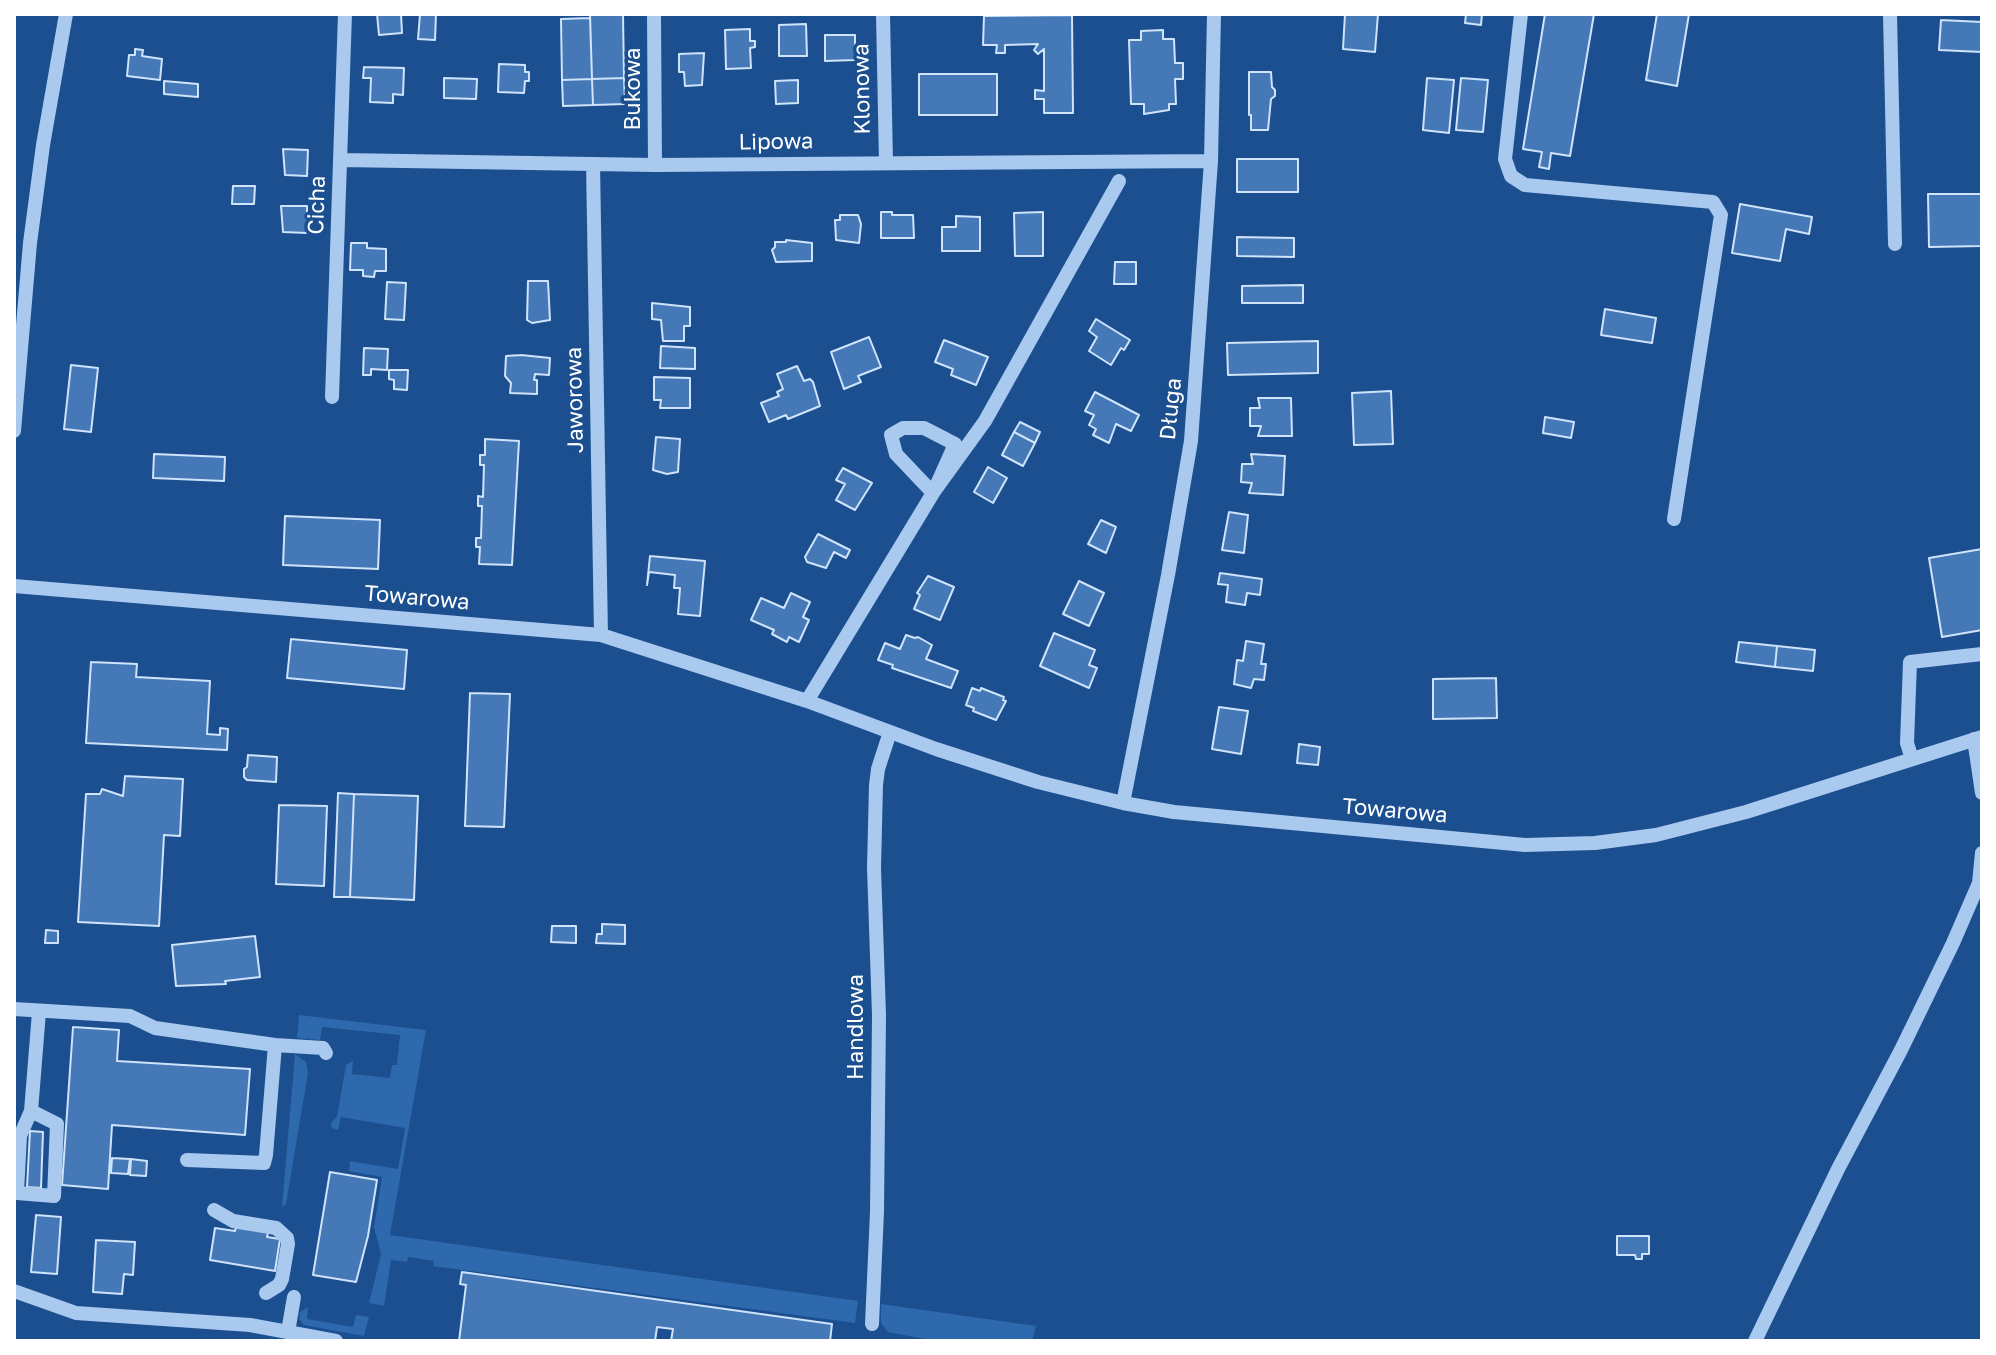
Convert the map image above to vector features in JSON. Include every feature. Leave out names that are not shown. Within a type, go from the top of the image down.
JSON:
[{"type":"street","points":[[14,431],[18,335],[43,145],[66,14]]},
{"type":"street","name":"Cicha","points":[[332,397],[345,14]]},
{"type":"street","name":"Bukowa","points":[[654,14],[655,165]]},
{"type":"street","name":"Klonowa","points":[[883,14],[886,163]]},
{"type":"street","name":"Długa","points":[[1123,803],[1191,441],[1211,161],[1214,14]]},
{"type":"street","points":[[1521,14],[1505,159],[1511,176],[1525,185],[1713,202],[1721,215],[1674,519]]},
{"type":"street","points":[[1890,14],[1895,244]]},
{"type":"street","name":"Lipowa","points":[[341,160],[655,165],[1211,161]]},
{"type":"street","name":"Jaworowa","points":[[593,164],[601,635]]},
{"type":"street","points":[[807,701],[933,493],[985,421],[1119,181]]},
{"type":"street","points":[[903,428],[924,428],[955,444],[933,493],[896,454],[891,435],[903,428]]},
{"type":"street","name":"Towarowa","points":[[14,586],[601,635],[807,701],[1038,782],[1123,803],[1174,812],[1525,845],[1595,843],[1656,835],[1746,812],[1978,738]]},
{"type":"street","points":[[1912,759],[1907,743],[1910,662],[1982,654]]},
{"type":"street","name":"Handlowa","points":[[872,1324],[879,1045],[874,868],[876,785],[890,732]]},
{"type":"street","points":[[1978,738],[1982,793]]},
{"type":"street","points":[[1755,1341],[1953,943],[1979,883],[1982,853]]},
{"type":"street","points":[[14,1009],[130,1016],[155,1028],[275,1045],[324,1048],[326,1053]]},
{"type":"street","points":[[31,1111],[57,1124],[54,1196],[17,1193],[20,1136],[31,1111],[39,1012]]},
{"type":"street","points":[[187,1160],[264,1163],[275,1045]]},
{"type":"street","points":[[214,1210],[233,1221],[276,1228],[287,1238],[282,1279],[279,1285],[266,1293]]},
{"type":"street","points":[[14,1291],[76,1313],[250,1325],[336,1341]]},
{"type":"street","points":[[288,1332],[294,1297]]},
{"type":"shaded area","points":[[299,1015],[426,1030],[390,1235],[858,1301],[855,1323],[433,1266],[434,1261],[408,1257],[407,1262],[391,1260],[384,1306],[369,1303],[381,1254],[374,1227],[382,1177],[349,1171],[350,1161],[398,1169],[405,1128],[341,1117],[338,1130],[332,1128],[331,1123],[337,1116],[346,1065],[353,1061],[352,1074],[390,1078],[392,1065],[397,1065],[400,1035],[322,1027],[320,1040],[297,1038]]},
{"type":"shaded area","points":[[295,1054],[306,1062],[308,1073],[286,1204],[282,1207]]},
{"type":"shaded area","points":[[881,1304],[1036,1326],[1032,1341],[935,1341],[888,1332],[881,1323]]},
{"type":"shaded area","points":[[308,1307],[307,1319],[353,1327],[356,1315],[369,1317],[364,1336],[304,1325],[299,1319],[300,1312]]},
{"type":"building","points":[[377,14],[401,14],[402,33],[379,35]]},
{"type":"building","points":[[420,14],[436,14],[435,40],[418,39]]},
{"type":"building","points":[[590,14],[623,14],[624,78],[592,79]]},
{"type":"building","points":[[1345,14],[1378,14],[1375,52],[1343,49]]},
{"type":"building","points":[[1466,14],[1482,14],[1481,25],[1465,23]]},
{"type":"building","points":[[1545,14],[1594,14],[1570,156],[1551,153],[1549,169],[1539,167],[1542,152],[1523,149]]},
{"type":"building","points":[[1657,14],[1689,14],[1677,86],[1646,80]]},
{"type":"building","points":[[1072,15],[1073,113],[1044,113],[1044,99],[1035,99],[1035,90],[1044,91],[1044,49],[1038,54],[1034,50],[1038,44],[1005,45],[1005,53],[996,53],[997,45],[983,45],[984,16]]},
{"type":"building","points":[[590,18],[592,79],[562,80],[561,19]]},
{"type":"building","points":[[1941,20],[1982,22],[1982,52],[1939,50]]},
{"type":"building","points":[[806,24],[807,56],[779,56],[779,25]]},
{"type":"building","points":[[750,29],[750,41],[755,41],[755,47],[750,48],[751,68],[726,69],[725,30]]},
{"type":"building","points":[[1163,30],[1163,39],[1174,39],[1175,63],[1183,63],[1183,79],[1175,79],[1176,104],[1169,104],[1169,110],[1144,114],[1144,104],[1131,104],[1129,40],[1141,40],[1141,31]]},
{"type":"building","points":[[825,35],[855,35],[855,60],[825,61]]},
{"type":"building","points":[[135,49],[143,50],[142,56],[162,59],[160,80],[127,76],[129,55],[135,55]]},
{"type":"building","points":[[704,53],[702,85],[685,86],[684,72],[679,72],[679,54]]},
{"type":"building","points":[[499,64],[525,65],[529,81],[525,81],[524,93],[498,92]]},
{"type":"building","points":[[364,67],[404,68],[403,95],[393,94],[393,103],[370,102],[371,78],[363,78]]},
{"type":"building","points":[[1249,72],[1271,72],[1275,96],[1271,99],[1268,130],[1251,130]]},
{"type":"building","points":[[919,74],[997,74],[997,115],[919,115]]},
{"type":"building","points":[[444,78],[477,79],[476,99],[444,98]]},
{"type":"building","points":[[624,78],[625,104],[593,105],[592,79]]},
{"type":"building","points":[[1427,78],[1454,80],[1449,133],[1423,130]]},
{"type":"building","points":[[1461,78],[1488,80],[1483,132],[1456,130]]},
{"type":"building","points":[[592,79],[593,105],[563,106],[562,80]]},
{"type":"building","points":[[798,80],[798,103],[776,104],[775,81]]},
{"type":"building","points":[[164,81],[198,84],[198,97],[164,94]]},
{"type":"building","points":[[283,149],[308,150],[307,176],[285,175]]},
{"type":"building","points":[[1237,159],[1298,159],[1298,192],[1237,192]]},
{"type":"building","points":[[233,186],[255,186],[254,204],[232,204]]},
{"type":"building","points":[[1928,194],[1982,194],[1982,246],[1929,247]]},
{"type":"building","points":[[1740,204],[1812,217],[1809,234],[1786,229],[1780,261],[1732,253]]},
{"type":"building","points":[[281,206],[307,206],[307,233],[283,232]]},
{"type":"building","points":[[881,212],[913,215],[914,238],[881,238]]},
{"type":"building","points":[[1043,212],[1043,256],[1015,256],[1014,213]]},
{"type":"building","points":[[840,215],[858,215],[861,224],[859,243],[836,240],[835,220],[840,220]]},
{"type":"building","points":[[956,216],[980,217],[980,251],[942,251],[942,227],[956,227]]},
{"type":"building","points":[[1237,237],[1294,238],[1294,257],[1237,256]]},
{"type":"building","points":[[775,242],[812,243],[812,261],[776,262],[772,250]]},
{"type":"building","points":[[351,243],[367,243],[367,248],[386,249],[386,271],[375,271],[374,277],[363,276],[363,270],[350,270]]},
{"type":"building","points":[[1115,262],[1136,262],[1136,284],[1114,284]]},
{"type":"building","points":[[528,281],[548,281],[550,320],[532,323],[527,320]]},
{"type":"building","points":[[387,282],[406,283],[404,320],[385,319]]},
{"type":"building","points":[[1303,285],[1303,303],[1242,303],[1242,286]]},
{"type":"building","points":[[652,303],[690,307],[690,326],[684,326],[684,341],[663,341],[661,320],[652,319]]},
{"type":"building","points":[[1605,309],[1656,318],[1652,343],[1601,335]]},
{"type":"building","points":[[1096,319],[1130,340],[1111,365],[1089,351],[1097,337],[1089,331]]},
{"type":"building","points":[[869,337],[881,367],[858,376],[861,382],[844,389],[831,352]]},
{"type":"building","points":[[944,340],[988,357],[976,385],[951,375],[953,369],[935,362]]},
{"type":"building","points":[[1318,341],[1318,373],[1228,375],[1227,343]]},
{"type":"building","points":[[661,346],[695,348],[695,369],[660,368]]},
{"type":"building","points":[[364,348],[388,349],[387,370],[371,369],[371,375],[363,375]]},
{"type":"building","points":[[506,356],[550,358],[549,375],[535,374],[537,394],[510,393],[511,383],[505,376]]},
{"type":"building","points":[[71,365],[98,368],[91,432],[64,429]]},
{"type":"building","points":[[797,366],[804,381],[810,379],[813,382],[820,406],[788,419],[786,415],[769,422],[761,403],[779,396],[777,392],[783,389],[777,374]]},
{"type":"building","points":[[389,370],[408,370],[407,390],[394,389]]},
{"type":"building","points":[[654,377],[690,378],[690,408],[660,408],[661,400],[654,400]]},
{"type":"building","points":[[1391,391],[1393,444],[1354,445],[1352,393]]},
{"type":"building","points":[[1095,392],[1139,415],[1131,431],[1116,424],[1109,443],[1093,435],[1096,429],[1089,425],[1094,415],[1085,411]]},
{"type":"building","points":[[1258,398],[1291,398],[1292,436],[1258,436],[1261,426],[1250,426],[1250,408],[1260,408]]},
{"type":"building","points":[[1545,417],[1574,422],[1571,438],[1543,433]]},
{"type":"building","points":[[1020,422],[1040,432],[1035,443],[1014,432]]},
{"type":"building","points":[[1014,432],[1035,443],[1023,466],[1002,455]]},
{"type":"building","points":[[656,437],[680,439],[678,472],[667,474],[653,470]]},
{"type":"building","points":[[485,439],[519,441],[512,565],[479,564],[480,547],[476,547],[476,538],[481,538],[482,506],[478,506],[478,496],[483,497],[484,465],[480,465],[480,455],[485,455]]},
{"type":"building","points":[[154,454],[225,457],[224,481],[153,478]]},
{"type":"building","points":[[1251,454],[1285,456],[1283,495],[1249,493],[1252,483],[1241,482],[1242,464],[1253,464]]},
{"type":"building","points":[[988,467],[1007,478],[993,503],[974,492]]},
{"type":"building","points":[[843,468],[872,483],[855,510],[836,500],[845,484],[836,480]]},
{"type":"building","points":[[1229,512],[1248,515],[1244,553],[1222,550]]},
{"type":"building","points":[[285,516],[380,520],[378,569],[283,565]]},
{"type":"building","points":[[1101,520],[1116,527],[1106,553],[1088,544]]},
{"type":"building","points":[[818,534],[850,550],[846,558],[834,552],[826,568],[807,562],[805,557]]},
{"type":"building","points":[[1982,549],[1982,630],[1942,637],[1929,558]]},
{"type":"building","points":[[650,556],[705,561],[700,616],[678,614],[680,588],[674,588],[675,575],[649,572],[647,585]]},
{"type":"building","points":[[1220,573],[1262,579],[1260,595],[1247,593],[1245,605],[1226,602],[1228,585],[1218,584]]},
{"type":"building","points":[[928,576],[954,587],[940,620],[914,609],[920,595],[917,593]]},
{"type":"building","points":[[1079,581],[1104,593],[1089,626],[1063,614]]},
{"type":"building","points":[[791,593],[810,602],[803,617],[809,620],[799,642],[789,637],[787,642],[772,634],[774,630],[751,620],[761,598],[784,608]]},
{"type":"building","points":[[1054,633],[1095,650],[1089,665],[1097,668],[1089,688],[1040,666]]},
{"type":"building","points":[[906,635],[918,637],[932,645],[926,659],[958,671],[951,688],[892,668],[893,665],[878,660],[885,643],[900,649]]},
{"type":"building","points":[[291,639],[407,650],[404,689],[287,678]]},
{"type":"building","points":[[1246,641],[1264,644],[1261,664],[1266,664],[1264,680],[1254,679],[1251,688],[1234,684],[1237,660],[1243,661]]},
{"type":"building","points":[[1739,642],[1777,646],[1775,667],[1736,662]]},
{"type":"building","points":[[1777,646],[1815,650],[1813,671],[1775,667]]},
{"type":"building","points":[[91,662],[137,664],[136,677],[210,681],[207,734],[220,735],[220,728],[228,729],[227,750],[86,743]]},
{"type":"building","points":[[1496,678],[1497,718],[1433,719],[1433,679]]},
{"type":"building","points":[[972,688],[980,691],[981,688],[1004,697],[1006,701],[996,720],[966,705]]},
{"type":"building","points":[[470,693],[510,694],[504,827],[465,826]]},
{"type":"building","points":[[1219,707],[1248,711],[1241,754],[1212,749]]},
{"type":"building","points":[[1299,744],[1320,747],[1318,765],[1297,763]]},
{"type":"building","points":[[248,755],[277,757],[276,782],[247,780],[244,769]]},
{"type":"building","points":[[125,776],[183,779],[180,836],[164,835],[159,926],[78,922],[86,794],[100,794],[102,789],[123,796]]},
{"type":"building","points":[[338,793],[354,794],[350,897],[334,897]]},
{"type":"building","points":[[354,794],[418,796],[414,900],[350,897]]},
{"type":"building","points":[[279,805],[327,806],[324,886],[276,884]]},
{"type":"building","points":[[602,924],[625,925],[625,944],[596,943],[597,934],[602,934]]},
{"type":"building","points":[[552,926],[576,926],[576,943],[551,942]]},
{"type":"building","points":[[46,930],[58,931],[58,943],[45,943]]},
{"type":"building","points":[[255,936],[260,977],[225,981],[226,984],[176,986],[172,945]]},
{"type":"building","points":[[73,1027],[119,1030],[117,1061],[250,1069],[245,1135],[112,1125],[108,1189],[62,1185]]},
{"type":"building","points":[[30,1131],[43,1132],[41,1188],[27,1187]]},
{"type":"building","points":[[112,1158],[130,1159],[128,1174],[111,1173]]},
{"type":"building","points":[[131,1159],[147,1161],[146,1176],[130,1175]]},
{"type":"building","points":[[330,1172],[377,1180],[368,1236],[356,1282],[313,1275]]},
{"type":"building","points":[[36,1215],[61,1217],[57,1274],[31,1272]]},
{"type":"building","points":[[236,1227],[268,1232],[267,1237],[280,1239],[275,1271],[210,1260],[215,1228],[235,1231]]},
{"type":"building","points":[[1617,1236],[1649,1236],[1649,1254],[1642,1254],[1642,1259],[1636,1259],[1635,1255],[1617,1255]]},
{"type":"building","points":[[96,1240],[135,1242],[133,1275],[124,1274],[122,1294],[93,1292]]},
{"type":"building","points":[[462,1272],[832,1324],[830,1341],[671,1341],[673,1329],[657,1327],[655,1341],[459,1341],[466,1285],[460,1284]]}]
